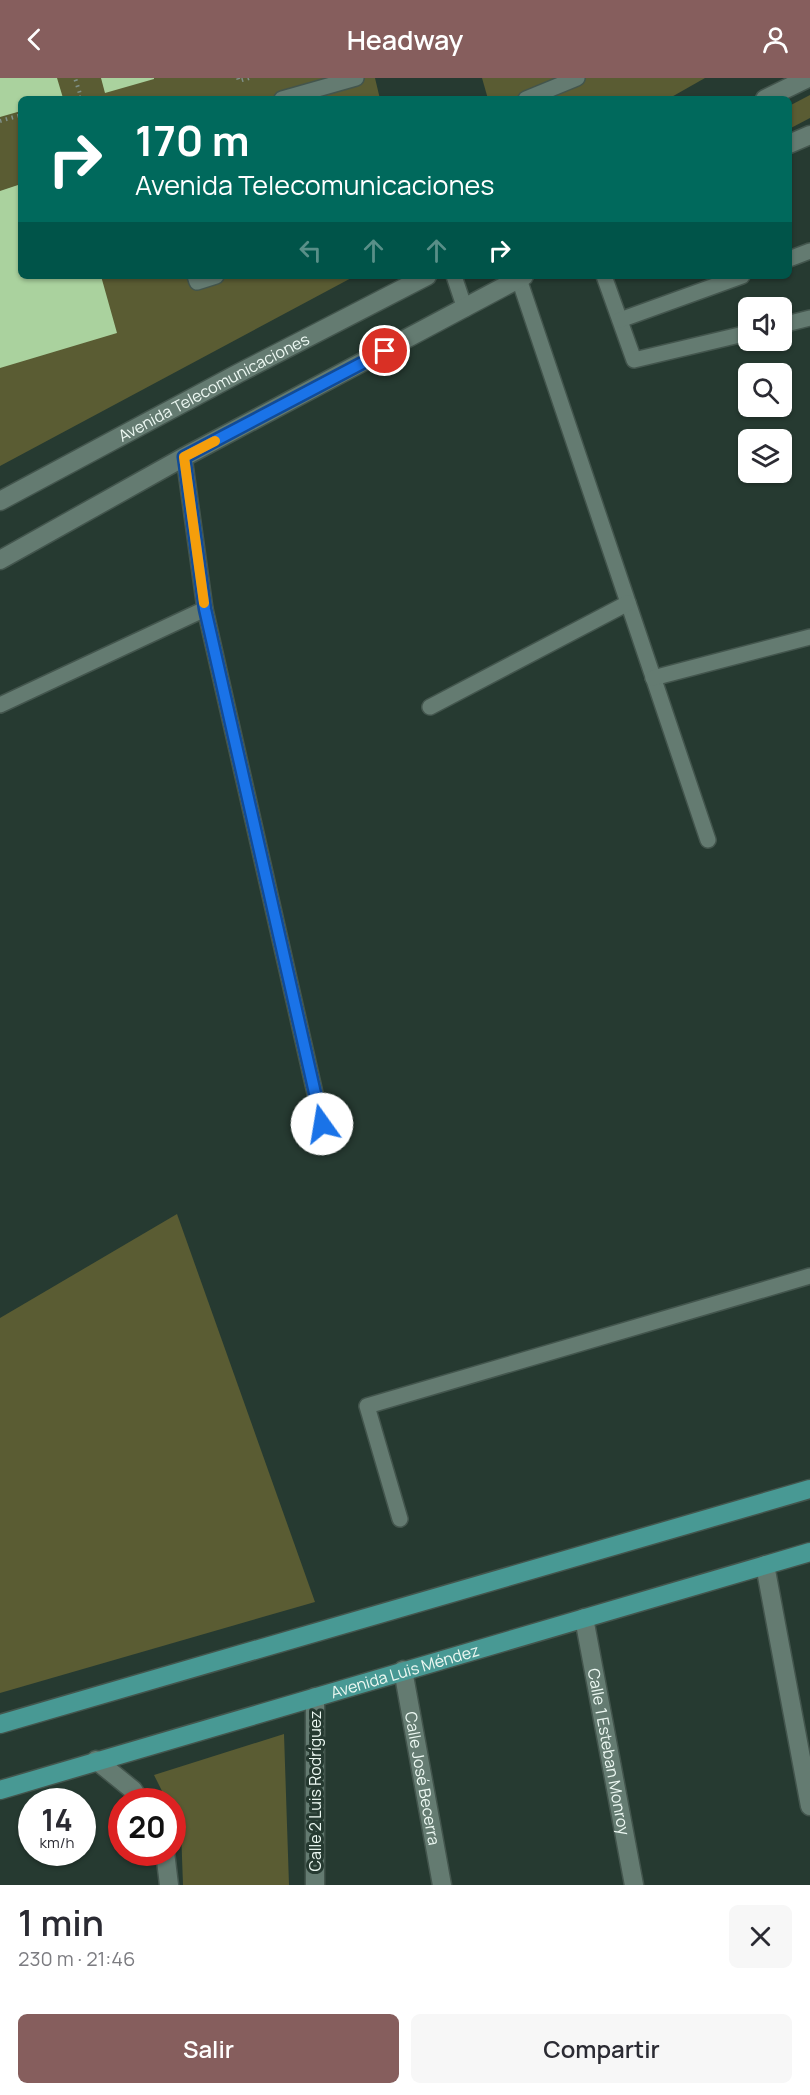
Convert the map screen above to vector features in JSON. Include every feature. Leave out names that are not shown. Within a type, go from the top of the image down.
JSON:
[{"type":"main road","points":[[0,1725],[810,1489]]},
{"type":"main road","name":"Avenida Luis Méndez","points":[[0,1790],[810,1552]]},
{"type":"street","points":[[771,96],[808,78]]},
{"type":"street","name":"Avenida Telecomunicaciones","points":[[0,501],[237,374],[421,279]]},
{"type":"street","points":[[0,560],[184,457],[465,309],[517,279]]},
{"type":"street","points":[[765,1565],[810,1806]]},
{"type":"street","name":"Calle 1 Esteban Monroy","points":[[584,1618],[634,1885]]},
{"type":"street","name":"Calle José Becerra","points":[[403,1670],[442,1885]]},
{"type":"street","name":"Calle 2 Luis Rodríguez","points":[[315,1697],[315,1885]]},
{"type":"street","points":[[96,1760],[129,1788]]},
{"type":"street","points":[[167,1866],[169,1885]]},
{"type":"lane","points":[[293,96],[356,78]]},
{"type":"lane","points":[[533,96],[576,78]]},
{"type":"lane","points":[[792,258],[810,251]]},
{"type":"lane","points":[[455,279],[465,309]]},
{"type":"lane","points":[[521,279],[708,840]]},
{"type":"lane","points":[[605,279],[634,360],[738,335]]},
{"type":"lane","points":[[620,320],[734,279]]},
{"type":"lane","points":[[792,322],[810,318]]},
{"type":"lane","points":[[184,457],[205,609],[322,1124]]},
{"type":"lane","points":[[430,707],[628,603]]},
{"type":"lane","points":[[0,705],[205,609]]},
{"type":"lane","points":[[653,678],[810,637]]},
{"type":"lane","points":[[400,1519],[367,1406],[810,1276]]},
{"type":"path","points":[[75,78],[81,96]]},
{"type":"path","points":[[238,78],[239,81],[249,78]]},
{"type":"path","points":[[0,121],[18,116]]},
{"type":"green space","points":[[0,78],[375,78],[379,96],[18,96],[18,279],[349,279],[0,466]]},
{"type":"green space","points":[[482,78],[705,78],[673,96],[487,96]]},
{"type":"green space","points":[[810,95],[810,118],[792,127],[792,104]]},
{"type":"green space","points":[[177,1214],[315,1602],[0,1693],[0,1318]]},
{"type":"green space","points":[[284,1734],[289,1885],[183,1885],[182,1866],[186,1866],[186,1788],[160,1788],[154,1775]]},
{"type":"building","points":[[0,78],[57,78],[62,96],[18,96],[18,112],[0,117]]},
{"type":"building","points":[[101,78],[154,78],[154,79],[105,93]]},
{"type":"building","points":[[18,185],[18,279],[102,279],[117,333],[0,368],[0,191]]},
{"type":"slow traffic","points":[[204,603],[184,457],[215,441]]},
{"type":"route","points":[[322,1124],[205,609],[184,457],[385,351]]}]
